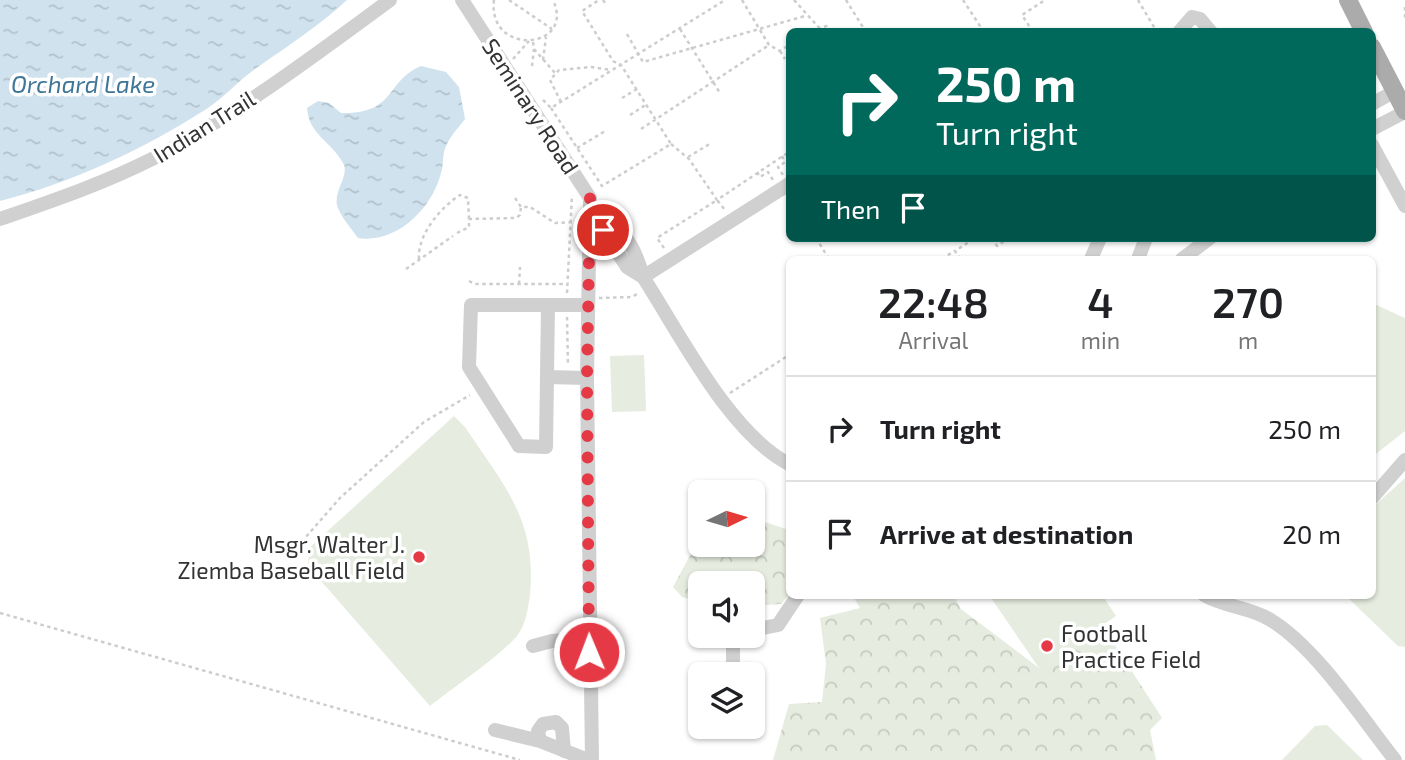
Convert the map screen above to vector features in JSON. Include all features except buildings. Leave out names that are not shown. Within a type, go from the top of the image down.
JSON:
[{"type":"main road","points":[[1348,0],[1362,28]]},
{"type":"main road","points":[[1376,55],[1405,111]]},
{"type":"street","name":"Indian Trail","points":[[0,219],[86,188],[163,153],[267,86],[390,0]]},
{"type":"street","name":"Seminary Road","points":[[462,0],[590,198],[596,219],[588,302],[587,378],[592,724],[590,760]]},
{"type":"street","points":[[1182,28],[1192,17],[1200,19],[1208,28]]},
{"type":"street","points":[[1376,102],[1395,91]]},
{"type":"street","points":[[1376,127],[1405,111]]},
{"type":"street","points":[[1376,152],[1405,206]]},
{"type":"street","points":[[646,282],[671,259],[786,186]]},
{"type":"street","points":[[596,219],[615,223],[639,260],[646,282],[722,399],[757,441],[786,462]]},
{"type":"street","points":[[1186,256],[1205,242]]},
{"type":"street","points":[[548,305],[546,447],[519,446],[469,367],[471,305],[548,305],[568,305],[588,302]]},
{"type":"street","points":[[547,377],[587,378]]},
{"type":"street","points":[[1376,493],[1405,460]]},
{"type":"street","points":[[765,628],[779,625],[795,599]]},
{"type":"street","points":[[1210,599],[1218,604],[1267,617],[1296,638],[1395,760]]},
{"type":"street","points":[[1218,604],[1229,599]]},
{"type":"street","points":[[533,646],[552,640],[589,638]]},
{"type":"street","points":[[540,741],[538,732],[546,722],[555,722],[563,732],[565,751]]},
{"type":"street","points":[[563,732],[571,727],[592,724]]},
{"type":"street","points":[[495,730],[540,741],[590,760]]},
{"type":"path","points":[[494,0],[494,19],[514,38],[531,41],[546,37]]},
{"type":"path","points":[[509,0],[552,29]]},
{"type":"path","points":[[543,60],[546,37],[557,15],[553,0]]},
{"type":"path","points":[[551,108],[725,0]]},
{"type":"path","points":[[742,0],[769,44],[780,51],[785,59]]},
{"type":"path","points":[[794,0],[805,16],[819,27],[829,25]]},
{"type":"path","points":[[846,0],[864,28]]},
{"type":"path","points":[[963,0],[981,28]]},
{"type":"path","points":[[1030,28],[1022,15],[1045,0]]},
{"type":"path","points":[[1138,0],[1155,28]]},
{"type":"path","points":[[602,1],[582,11],[613,61],[621,65],[671,144],[688,157],[717,200]]},
{"type":"path","points":[[1405,7],[1405,18]]},
{"type":"path","points":[[643,62],[805,16]]},
{"type":"path","points":[[855,25],[860,22]]},
{"type":"path","points":[[593,28],[599,24]]},
{"type":"path","points":[[680,29],[720,93]]},
{"type":"path","points":[[627,34],[646,67]]},
{"type":"path","points":[[505,65],[521,54],[531,41]]},
{"type":"path","points":[[531,41],[534,49],[555,73]]},
{"type":"path","points":[[641,129],[769,44]]},
{"type":"path","points":[[780,51],[786,47]]},
{"type":"path","points":[[532,66],[534,49]]},
{"type":"path","points":[[555,73],[591,67],[611,71]]},
{"type":"path","points":[[555,73],[551,84],[561,102]]},
{"type":"path","points":[[622,98],[637,89]]},
{"type":"path","points":[[540,102],[546,101],[602,186],[671,144]]},
{"type":"path","points":[[669,101],[673,107]]},
{"type":"path","points":[[629,115],[647,104]]},
{"type":"path","points":[[564,157],[607,130]]},
{"type":"path","points":[[688,157],[708,145],[707,142]]},
{"type":"path","points":[[671,259],[657,238],[786,154]]},
{"type":"path","points":[[782,156],[785,162],[778,167],[786,179]]},
{"type":"path","points":[[568,377],[572,188]]},
{"type":"path","points":[[419,259],[419,248],[434,221],[460,195],[468,198],[469,227],[457,233]]},
{"type":"path","points":[[469,219],[516,218],[520,215],[521,207],[515,198]]},
{"type":"path","points":[[521,207],[530,207],[555,223],[596,219]]},
{"type":"path","points":[[406,269],[453,236]]},
{"type":"path","points":[[947,256],[969,242]]},
{"type":"path","points":[[955,251],[958,256]]},
{"type":"path","points":[[519,284],[520,267]]},
{"type":"path","points":[[470,281],[475,284],[568,284]]},
{"type":"path","points":[[588,302],[632,297],[646,282]]},
{"type":"path","points":[[722,399],[786,357]]},
{"type":"path","points":[[297,575],[293,561],[298,546],[340,498],[424,422],[482,388]]},
{"type":"path","points":[[0,613],[520,760]]},
{"type":"green space","points":[[1376,305],[1405,318],[1405,431],[1376,454]]},
{"type":"green space","points":[[644,355],[646,411],[612,412],[610,356]]},
{"type":"green space","name":"Msgr. Walter J. Ziemba Baseball Field","points":[[454,416],[465,427],[515,505],[528,545],[530,595],[525,622],[517,636],[430,706],[308,566],[309,548]]},
{"type":"green space","points":[[1405,478],[1405,647],[1398,646],[1349,599],[1376,599],[1376,504]]},
{"type":"green space","points":[[765,522],[786,529],[786,598],[781,604],[765,605],[765,571],[688,571],[688,599],[682,597],[673,587],[689,557],[765,557]]},
{"type":"green space","points":[[854,599],[955,599],[961,609],[1039,668],[1102,625],[1162,718],[1150,730],[1156,760],[773,760],[789,704],[822,702],[826,664],[820,618],[860,608]]},
{"type":"green space","name":"Football Practice Field","points":[[992,599],[1105,599],[1116,616],[1039,668]]},
{"type":"green space","points":[[1327,725],[1363,760],[1282,760],[1315,726]]},
{"type":"water","name":"Orchard Lake","points":[[0,0],[347,0],[315,27],[251,72],[215,103],[184,123],[108,163],[55,184],[0,201]]},
{"type":"water","points":[[421,66],[446,72],[459,87],[465,119],[448,142],[436,186],[421,211],[399,230],[372,238],[358,238],[337,205],[345,168],[338,155],[312,125],[307,108],[318,101],[329,103],[341,113],[372,108],[381,103],[409,73]]},
{"type":"place","name":"Msgr. Walter J. Ziemba Baseball Field","points":[[419,557]]},
{"type":"place","name":"Football Practice Field","points":[[1047,646]]},
{"type":"route","points":[[589,652],[587,378],[590,198],[602,215],[603,230]]}]
